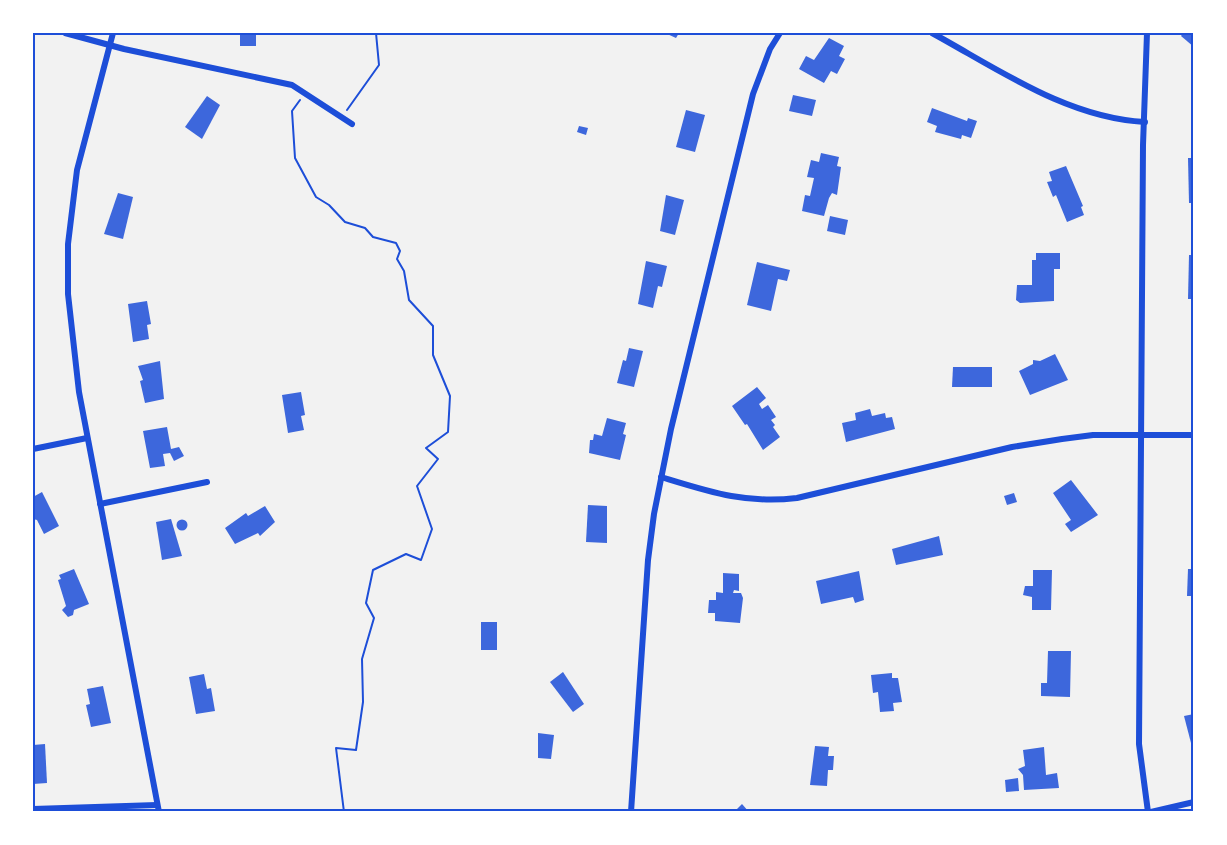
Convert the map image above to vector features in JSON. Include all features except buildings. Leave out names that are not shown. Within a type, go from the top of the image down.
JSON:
[{"type":"street","points":[[65,33],[292,85],[352,124]]},
{"type":"street","points":[[33,809],[158,808],[87,438],[72,343],[68,294],[68,244],[77,170],[113,33]]},
{"type":"street","points":[[631,812],[648,560],[661,477],[753,94],[770,49],[780,33]]},
{"type":"street","points":[[932,33],[1068,104],[1106,117],[1145,122]]},
{"type":"street","points":[[1147,33],[1139,744],[1150,812],[1194,802]]},
{"type":"street","points":[[661,477],[714,494],[773,501],[797,498],[1022,446],[1093,435],[1194,435]]},
{"type":"street","points":[[33,449],[87,438]]},
{"type":"street","points":[[100,504],[207,482]]},
{"type":"path","points":[[342,118],[379,65],[376,33]]},
{"type":"path","points":[[305,93],[292,111],[295,158],[299,169],[316,197],[329,205],[345,222],[365,228],[373,237],[396,243],[400,250],[397,259],[404,272],[409,300],[433,326],[433,355],[450,396],[448,432],[426,448],[438,459],[417,486],[432,529],[421,560],[406,554],[373,570],[366,603],[374,618],[362,659],[363,702],[356,750],[336,748],[344,812]]}]
